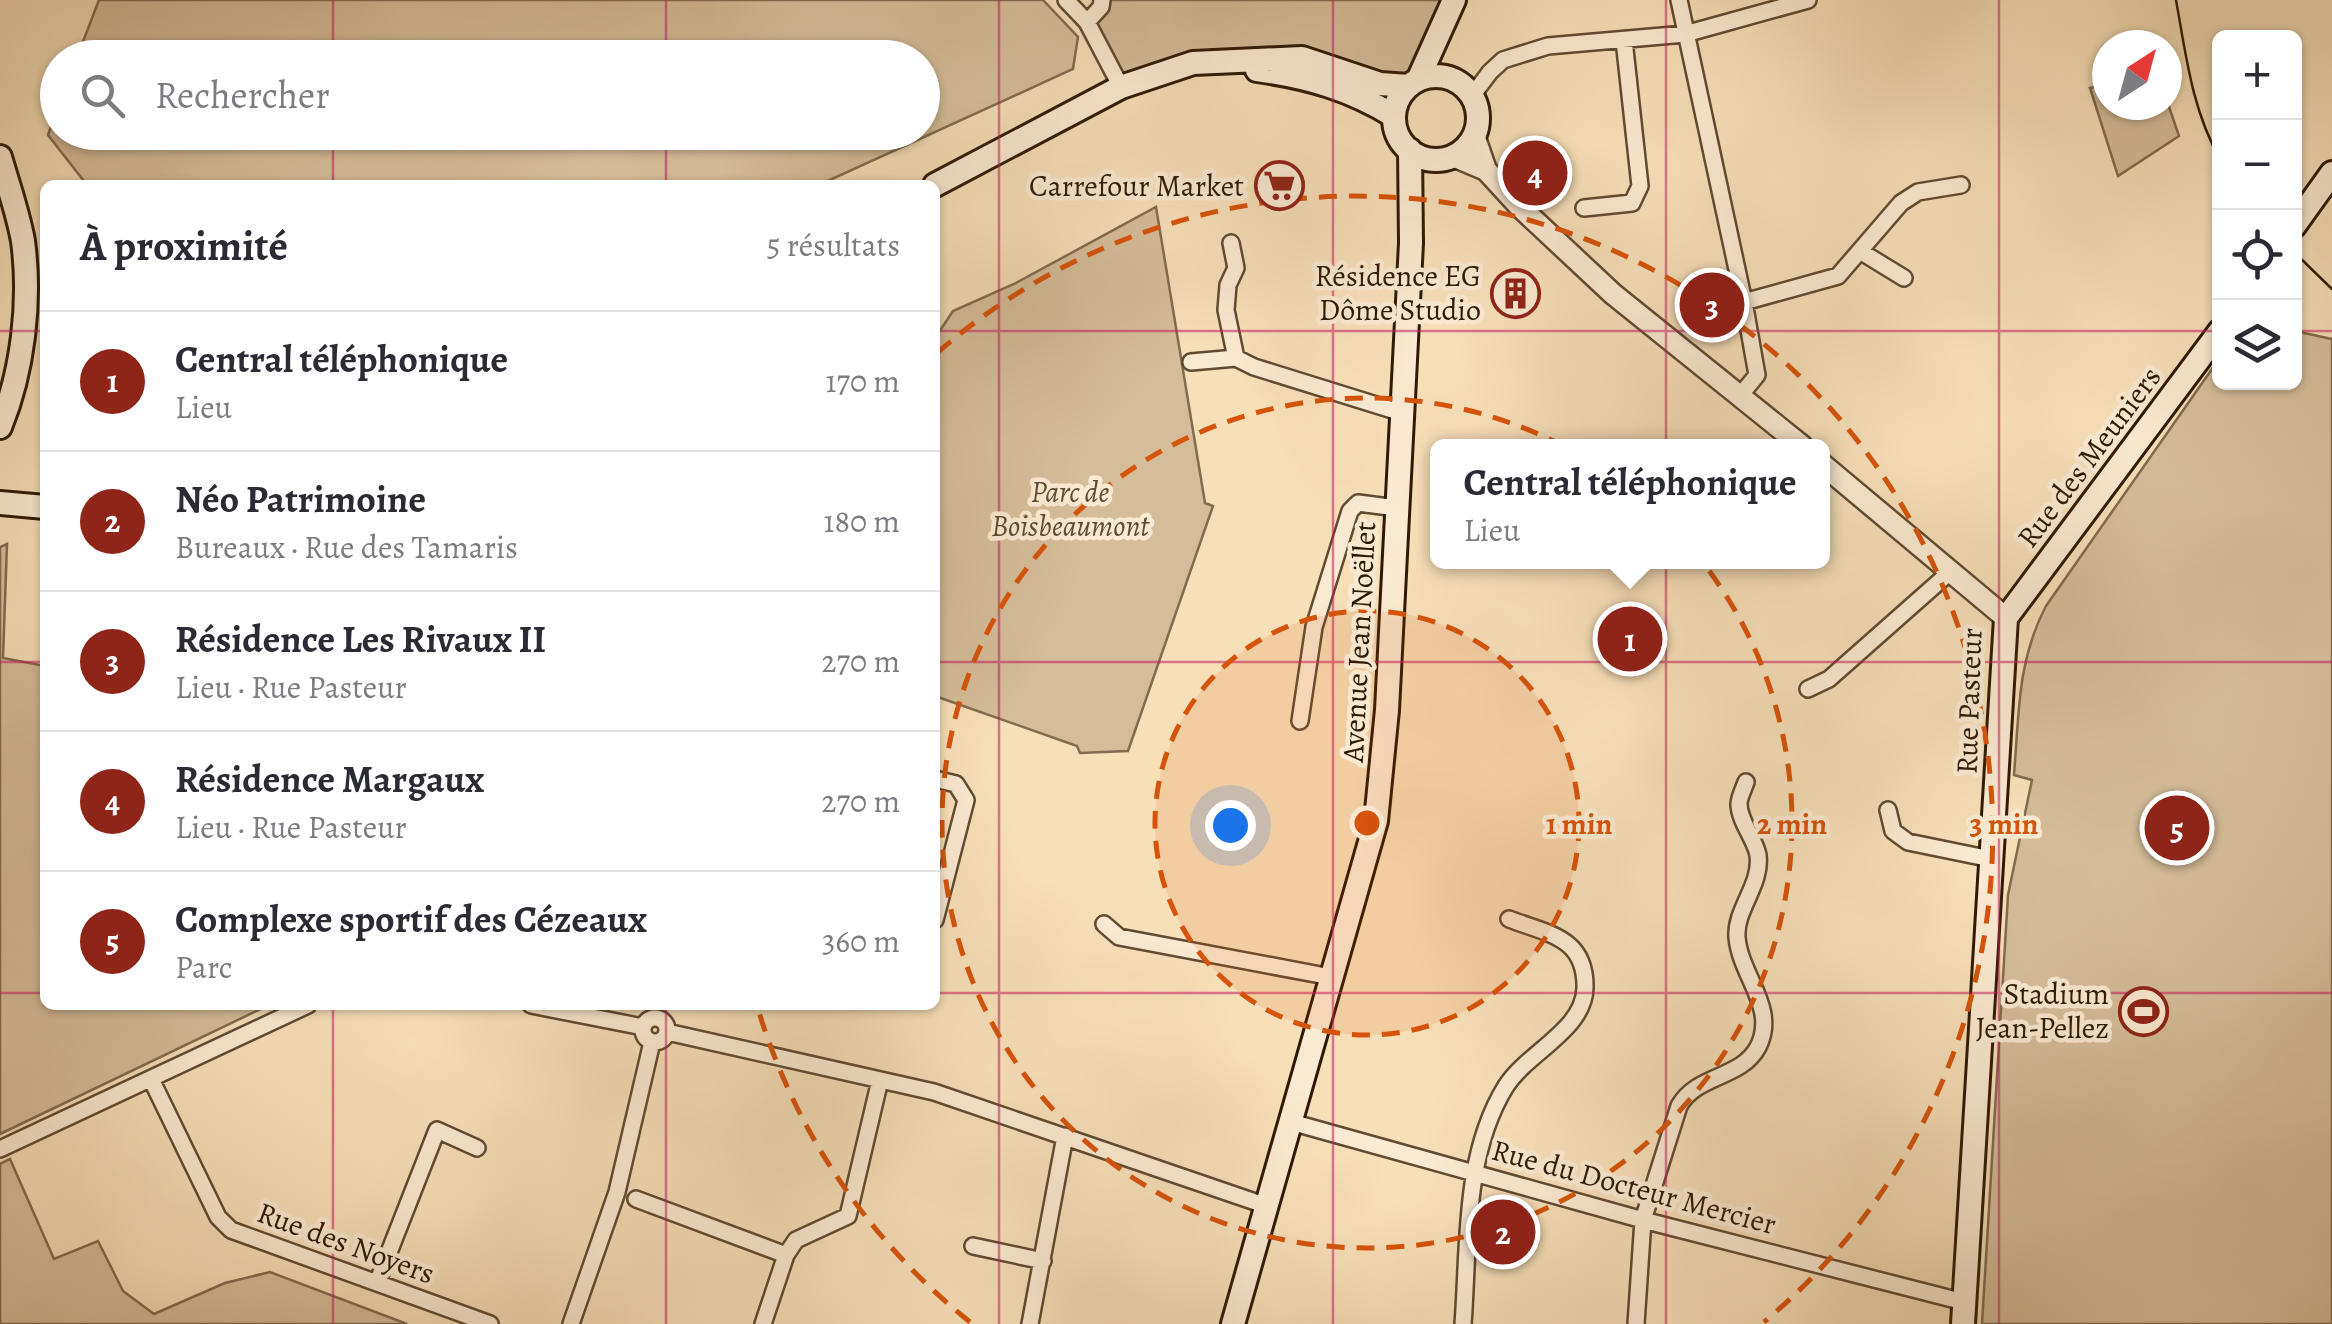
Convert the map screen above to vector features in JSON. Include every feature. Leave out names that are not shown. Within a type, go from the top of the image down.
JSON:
[{"type":"main road","points":[[1414,83],[1453,6]]},
{"type":"main road","points":[[1453,6],[1448,45],[1464,88],[1477,109],[1474,136],[1443,158],[1410,150],[1401,140],[1394,116],[1401,94],[1430,76],[1464,88]]},
{"type":"main road","points":[[940,182],[1121,86],[1193,63],[1302,58],[1380,84],[1414,83]]},
{"type":"main road","points":[[1174,71],[1200,74],[1256,70],[1294,75],[1346,90],[1394,116]]},
{"type":"main road","name":"Avenue Jean Noëllet","points":[[1233,1324],[1266,1206],[1302,1125],[1331,977],[1376,821],[1387,710],[1411,243],[1410,150]]},
{"type":"main road","points":[[0,157],[22,240],[26,284],[24,329],[0,427]]},
{"type":"main road","name":"Avenue Jean Noëllet","points":[[1411,243],[1422,186],[1443,158]]},
{"type":"main road","points":[[2302,215],[2331,177]]},
{"type":"main road","name":"Rue des Meuniers","points":[[2006,618],[2212,343]]},
{"type":"main road","points":[[0,503],[40,506]]},
{"type":"main road","name":"Rue Pasteur","points":[[1963,1313],[2006,618]]},
{"type":"street","points":[[1066,0],[1086,22],[1121,86]]},
{"type":"street","points":[[1086,22],[1102,0]]},
{"type":"street","points":[[1679,0],[1756,374],[1739,397]]},
{"type":"street","points":[[1464,88],[1503,60],[1548,46],[1685,34],[1808,0]]},
{"type":"street","points":[[1584,208],[1632,204],[1640,186],[1624,40]]},
{"type":"street","points":[[1474,136],[1486,170],[1520,207],[1614,294],[1793,439]]},
{"type":"street","points":[[1443,158],[1486,170]]},
{"type":"street","points":[[1744,302],[1838,276],[1900,203],[1918,192],[1961,185]]},
{"type":"street","points":[[1231,243],[1236,268],[1228,285],[1226,310],[1236,358]]},
{"type":"street","points":[[1860,251],[1904,278]]},
{"type":"street","points":[[1191,362],[1236,358],[1402,412]]},
{"type":"street","name":"Rue Pasteur","points":[[1830,471],[2006,618]]},
{"type":"street","points":[[1300,721],[1314,627],[1350,511],[1358,503],[1397,508]]},
{"type":"street","points":[[1808,689],[1828,679],[1950,572]]},
{"type":"street","points":[[940,780],[956,784],[966,800],[940,901]]},
{"type":"street","points":[[1636,1324],[1644,1220],[1680,1106],[1687,1092],[1742,1065],[1757,1050],[1764,1029],[1762,1004],[1741,961],[1736,932],[1757,878],[1758,854],[1739,804],[1746,782]]},
{"type":"street","points":[[1888,810],[1894,831],[1908,842],[1991,859]]},
{"type":"street","points":[[1463,1324],[1474,1172],[1480,1147],[1518,1069],[1580,1012],[1585,988],[1580,958],[1573,945],[1509,919]]},
{"type":"street","points":[[1104,924],[1118,937],[1331,977]]},
{"type":"street","points":[[0,1149],[298,1010]]},
{"type":"street","points":[[565,1010],[653,1023],[664,1021],[667,1032],[965,1101],[1266,1206]]},
{"type":"street","points":[[571,1324],[618,1192],[653,1023]]},
{"type":"street","name":"Rue des Noyers","points":[[152,1080],[224,1225],[490,1324]]},
{"type":"street","points":[[762,1324],[786,1254],[796,1240],[848,1216],[880,1080]]},
{"type":"street","name":"Rue du Docteur Mercier","points":[[1302,1125],[1963,1313]]},
{"type":"street","points":[[377,1284],[437,1130],[477,1148]]},
{"type":"street","points":[[1030,1324],[1065,1136]]},
{"type":"street","points":[[636,1199],[786,1254]]},
{"type":"street","points":[[973,1246],[1043,1261]]},
{"type":"green space","points":[[99,0],[1043,0],[1078,37],[1073,69],[940,130],[940,40],[84,40]]},
{"type":"green space","points":[[1102,0],[1454,0],[1418,80],[1274,58],[1121,87],[1087,22]]},
{"type":"green space","points":[[2100,120],[2174,120],[2179,136],[2118,176]]},
{"type":"green space","points":[[60,150],[896,150],[830,180],[83,180]]},
{"type":"green space","name":"Parc de Boisbeaumont","points":[[1156,207],[1205,503],[1213,506],[1128,751],[1080,753],[1077,746],[940,698],[940,330],[953,311],[1014,284]]},
{"type":"green space","points":[[2302,333],[2332,339],[2332,1324],[1982,1324],[2008,895],[2032,780],[2014,775],[2021,689],[2029,647],[2046,606],[2212,369],[2212,390],[2302,390]]},
{"type":"green space","points":[[7,544],[3,658],[40,665],[40,1010],[259,1010],[0,1134],[0,547]]},
{"type":"green space","points":[[10,1159],[54,1259],[98,1241],[123,1291],[154,1314],[225,1283],[270,1272],[407,1324],[0,1324],[0,1164]]},
{"type":"tram line","points":[[2176,0],[2196,102],[2212,144]]},
{"type":"tram line","points":[[2302,260],[2332,289]]},
{"type":"place","name":"Résidence Margaux","points":[[1535,173]]},
{"type":"place","name":"Carrefour Market","points":[[1279,186]]},
{"type":"place","name":"Résidence EG Dôme Studio","points":[[1516,293]]},
{"type":"place","name":"Résidence Les Rivaux II","points":[[1712,305]]},
{"type":"place","name":"Central téléphonique","points":[[1630,639]]},
{"type":"place","name":"Complexe sportif des Cézeaux","points":[[2177,828]]},
{"type":"place","name":"Stadium Jean-Pellez","points":[[2144,1011]]},
{"type":"place","name":"Néo Patrimoine","points":[[1503,1232]]}]
